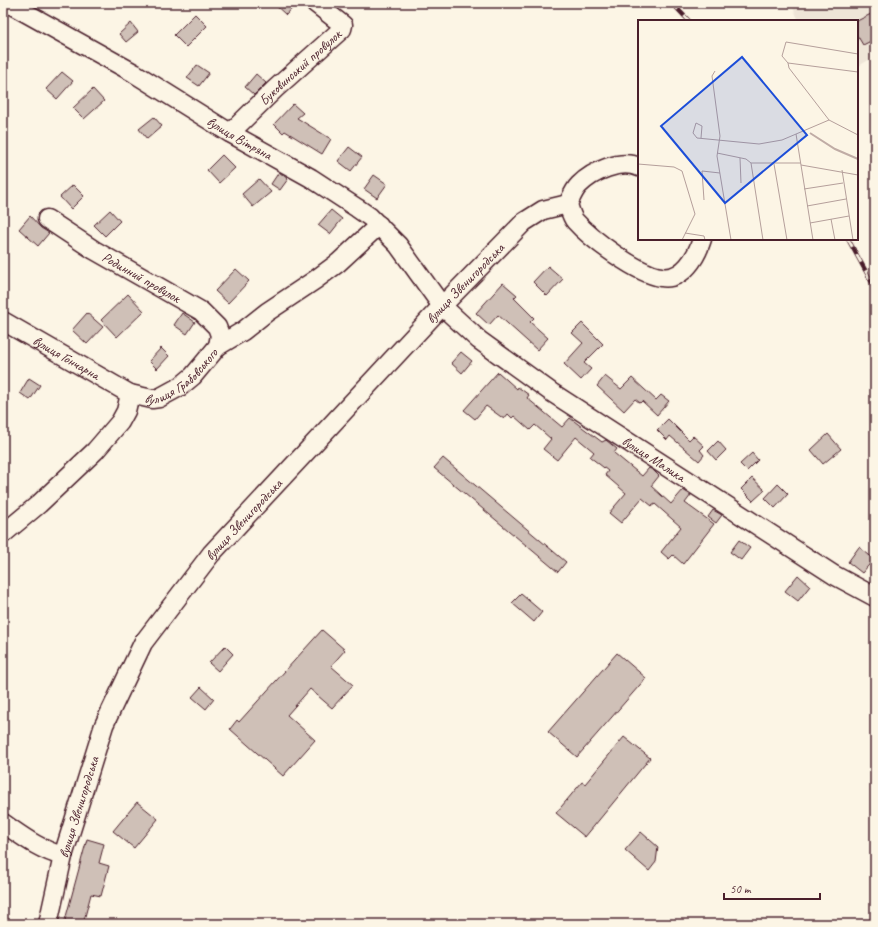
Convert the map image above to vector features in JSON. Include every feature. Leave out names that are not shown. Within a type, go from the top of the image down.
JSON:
[{"type":"street","name":"вулиця Вітряна","points":[[8,3],[134,73],[230,133],[316,181],[357,208],[379,225],[398,245],[442,306]]},
{"type":"street","name":"Буковинський провулок","points":[[230,133],[275,89],[342,29],[343,25],[338,20],[315,3]]},
{"type":"street","points":[[638,168],[619,165],[597,172],[578,186],[568,204],[575,221],[607,249],[644,272],[662,278],[677,274],[692,262],[702,240]]},
{"type":"street","name":"вулиця Звенигородська","points":[[48,924],[63,856],[104,725],[143,643],[211,554],[442,306],[524,222],[543,210],[568,204]]},
{"type":"street","name":"Родинний провулок","points":[[47,219],[94,250],[201,311],[217,327],[220,335],[218,346]]},
{"type":"street","name":"вулиця Грабовського","points":[[3,534],[39,504],[95,451],[120,422],[126,411],[130,394],[152,399],[173,392],[193,376],[218,346],[243,331],[267,312],[321,276],[338,263],[379,225]]},
{"type":"street","name":"вулиця Малика","points":[[442,306],[479,340],[551,392],[834,575],[875,597]]},
{"type":"street","name":"вулиця Гончарна","points":[[3,321],[130,394]]},
{"type":"street","points":[[3,823],[38,846],[51,853],[63,856]]},
{"type":"shaded area","points":[[791,3],[875,3],[875,56],[858,66],[858,20],[799,20]]},
{"type":"building","points":[[273,3],[297,3],[286,15]]},
{"type":"building","points":[[875,12],[875,39],[863,45],[858,37],[858,20]]},
{"type":"building","points":[[195,14],[207,26],[186,47],[174,35]]},
{"type":"building","points":[[131,23],[138,32],[126,42],[119,34]]},
{"type":"building","points":[[197,65],[209,73],[199,86],[187,78]]},
{"type":"building","points":[[62,72],[73,81],[57,99],[46,89]]},
{"type":"building","points":[[256,74],[266,83],[254,95],[245,87]]},
{"type":"building","points":[[93,89],[104,101],[84,119],[73,108]]},
{"type":"building","points":[[293,104],[303,113],[297,118],[331,139],[322,154],[285,131],[283,133],[274,124]]},
{"type":"building","points":[[154,117],[162,126],[147,139],[139,129]]},
{"type":"building","points":[[349,147],[362,157],[351,171],[338,161]]},
{"type":"building","points":[[222,155],[235,168],[219,183],[207,170]]},
{"type":"building","points":[[279,172],[288,179],[280,190],[271,184]]},
{"type":"building","points":[[374,175],[387,184],[377,198],[364,189]]},
{"type":"building","points":[[259,179],[271,192],[253,207],[242,194]]},
{"type":"building","points":[[73,185],[84,196],[71,209],[60,197]]},
{"type":"building","points":[[110,210],[120,221],[105,236],[94,225]]},
{"type":"building","points":[[331,210],[342,219],[330,234],[318,225]]},
{"type":"building","points":[[30,216],[41,228],[49,233],[38,246],[19,229]]},
{"type":"building","points":[[548,266],[563,279],[547,296],[533,282]]},
{"type":"building","points":[[236,269],[249,281],[228,303],[215,291]]},
{"type":"building","points":[[503,283],[517,295],[514,298],[534,318],[530,322],[548,338],[537,350],[498,315],[489,325],[476,313]]},
{"type":"building","points":[[128,294],[144,311],[117,337],[101,320]]},
{"type":"building","points":[[87,313],[103,327],[87,344],[72,330]]},
{"type":"building","points":[[182,313],[195,322],[187,334],[174,325]]},
{"type":"building","points":[[582,323],[603,344],[584,363],[591,369],[581,380],[564,364],[583,343],[572,333]]},
{"type":"building","points":[[161,348],[169,356],[157,369],[149,361]]},
{"type":"building","points":[[461,352],[472,361],[462,373],[451,363]]},
{"type":"building","points":[[498,372],[517,389],[518,387],[529,395],[527,398],[562,427],[570,418],[602,442],[606,440],[617,449],[614,453],[642,476],[649,468],[653,470],[659,476],[651,486],[671,504],[683,490],[691,495],[685,503],[714,524],[683,564],[673,555],[669,559],[661,552],[681,527],[655,504],[652,506],[642,498],[621,523],[609,513],[626,493],[605,475],[608,471],[590,457],[594,452],[576,437],[557,460],[543,449],[551,439],[535,425],[530,430],[514,416],[512,418],[508,414],[504,419],[486,406],[475,419],[464,410]]},
{"type":"building","points":[[605,376],[621,389],[632,378],[656,400],[661,395],[669,401],[657,415],[642,401],[640,403],[635,399],[624,411],[597,386]]},
{"type":"building","points":[[29,378],[40,385],[30,400],[20,393]]},
{"type":"building","points":[[668,419],[689,440],[693,436],[704,446],[700,450],[704,455],[699,461],[670,436],[667,440],[657,430]]},
{"type":"building","points":[[828,434],[841,449],[823,464],[811,450]]},
{"type":"building","points":[[718,441],[726,450],[716,460],[708,451]]},
{"type":"building","points":[[752,453],[758,460],[747,471],[740,464]]},
{"type":"building","points":[[443,458],[566,562],[558,572],[434,468]]},
{"type":"building","points":[[752,478],[765,490],[753,501],[741,489]]},
{"type":"building","points":[[778,484],[788,494],[775,508],[765,498]]},
{"type":"building","points":[[713,510],[722,515],[716,523],[708,517]]},
{"type":"building","points":[[739,540],[750,548],[741,560],[730,552]]},
{"type":"building","points":[[859,547],[874,559],[862,573],[848,562]]},
{"type":"building","points":[[798,575],[810,586],[798,601],[785,591]]},
{"type":"building","points":[[521,594],[542,612],[534,622],[512,603]]},
{"type":"building","points":[[322,630],[345,650],[331,666],[353,685],[332,708],[310,689],[287,715],[315,740],[283,776],[230,729],[237,720],[239,722]]},
{"type":"building","points":[[225,646],[233,654],[218,671],[209,663]]},
{"type":"building","points":[[617,653],[646,678],[577,757],[548,732]]},
{"type":"building","points":[[201,687],[214,699],[206,709],[192,697]]},
{"type":"building","points":[[624,737],[650,758],[585,837],[556,813],[582,782],[585,784]]},
{"type":"building","points":[[137,802],[158,819],[134,848],[113,831]]},
{"type":"building","points":[[641,832],[658,847],[656,862],[649,871],[625,850]]},
{"type":"building","points":[[87,839],[104,844],[99,863],[109,866],[101,896],[91,894],[83,924],[64,924]]},
{"type":"railway","points":[[672,3],[688,20]]},
{"type":"railway","points":[[849,240],[875,288]]}]
